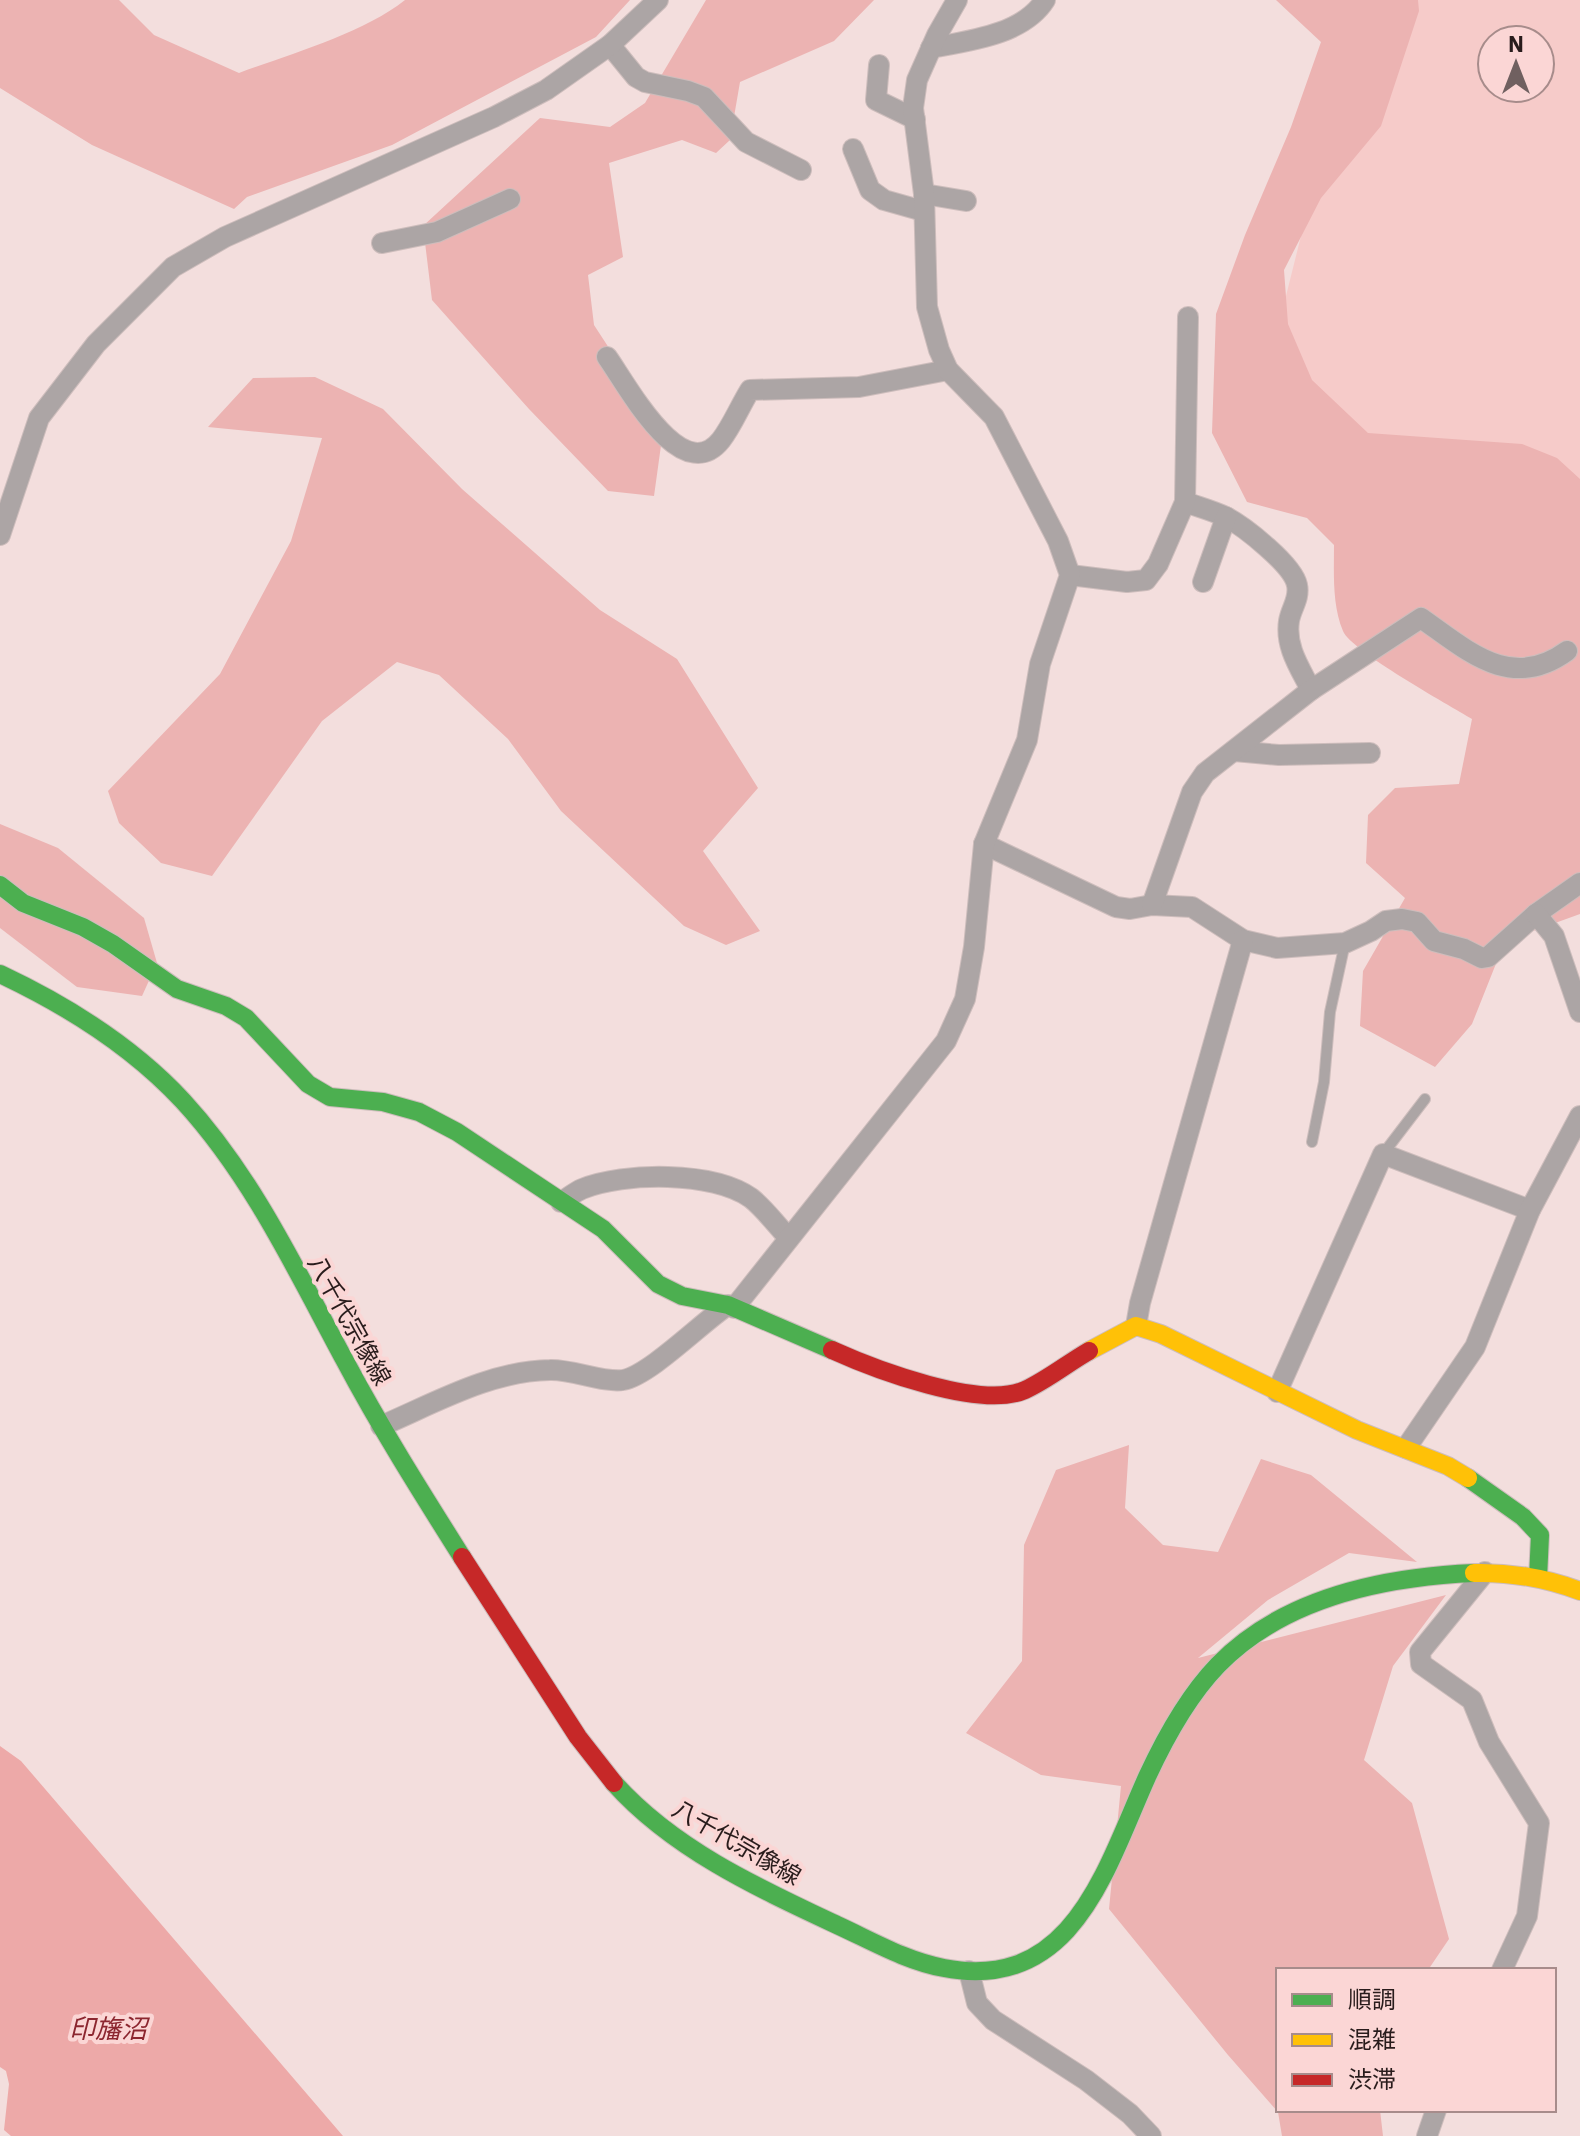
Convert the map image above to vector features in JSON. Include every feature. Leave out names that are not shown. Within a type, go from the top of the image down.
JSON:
[{"type":"main road","points":[[0,885],[23,903],[83,927],[177,989],[226,1006],[246,1018],[308,1084],[330,1097],[383,1102],[419,1112],[457,1132],[603,1229],[658,1284],[682,1296],[731,1306],[865,1365],[917,1383],[964,1392],[1004,1395],[1023,1391],[1096,1346],[1136,1326],[1161,1334],[1357,1430],[1448,1466],[1487,1489],[1523,1517],[1540,1535],[1538,1578]]},
{"type":"main road","name":"八千代宗像線","points":[[0,974],[42,992],[132,1054],[179,1098],[227,1155],[272,1228],[381,1426],[578,1737],[627,1798],[654,1822],[698,1851],[819,1916],[916,1961],[940,1968],[985,1971],[1047,1950],[1078,1922],[1097,1895],[1148,1776],[1180,1716],[1217,1665],[1259,1631],[1301,1607],[1352,1589],[1485,1572],[1538,1578],[1580,1591]]},
{"type":"street","points":[[0,535],[39,418],[96,344],[173,267],[238,231],[494,117],[546,90],[610,45],[658,0]]},
{"type":"street","points":[[381,1426],[478,1384],[521,1372],[554,1369],[622,1380],[644,1370],[731,1306],[946,1041],[965,999],[974,947],[984,844],[1027,740],[1040,664],[1070,575],[1058,541],[994,417],[948,370],[927,307],[924,203],[913,108],[917,80],[957,0]]},
{"type":"street","points":[[931,48],[980,39],[1009,29],[1041,7],[1045,0]]},
{"type":"street","points":[[610,45],[636,77],[704,97],[746,142],[801,170]]},
{"type":"street","points":[[879,65],[876,100],[915,119]]},
{"type":"street","points":[[853,149],[870,190],[884,200],[924,203],[966,201]]},
{"type":"street","points":[[382,243],[437,232],[510,199]]},
{"type":"street","points":[[1070,575],[1127,582],[1146,580],[1158,564],[1185,502],[1188,317]]},
{"type":"street","points":[[607,357],[655,426],[677,447],[692,455],[705,453],[721,441],[750,390],[859,387],[948,370]]},
{"type":"street","points":[[1185,502],[1226,517],[1257,539],[1297,582],[1298,596],[1289,618],[1287,641],[1311,690]]},
{"type":"street","points":[[1203,582],[1226,517]]},
{"type":"street","points":[[1152,905],[1192,792],[1205,773],[1311,690],[1421,618],[1471,653],[1503,668],[1525,670],[1553,662],[1567,651]]},
{"type":"street","points":[[1234,751],[1279,755],[1370,753]]},
{"type":"street","points":[[984,844],[1116,907],[1192,907],[1243,940],[1277,948],[1345,943],[1386,921],[1402,919],[1417,922],[1434,941],[1464,949],[1476,957],[1488,957],[1536,914],[1580,883]]},
{"type":"street","points":[[1536,914],[1554,936],[1580,1012]]},
{"type":"street","points":[[1136,1326],[1140,1303],[1196,1150],[1243,940]]},
{"type":"street","points":[[1406,1448],[1475,1347],[1530,1210],[1580,1116]]},
{"type":"street","points":[[1277,1392],[1383,1154],[1530,1210]]},
{"type":"street","points":[[561,1202],[581,1190],[629,1177],[714,1183],[750,1197],[789,1238]]},
{"type":"street","points":[[1485,1572],[1420,1652],[1421,1664],[1472,1700],[1489,1742],[1539,1823],[1527,1916],[1503,1968]]},
{"type":"street","points":[[969,1971],[977,2003],[993,2020],[1086,2080],[1130,2114],[1151,2136]]},
{"type":"street","points":[[1427,2136],[1435,2112]]},
{"type":"lane","points":[[1312,1142],[1324,1082],[1330,1012],[1345,943]]},
{"type":"lane","points":[[1383,1154],[1425,1099]]},
{"type":"shaded area","points":[[0,0],[119,0],[154,35],[239,73],[347,33],[405,0],[630,0],[596,37],[392,145],[247,197],[234,209],[92,145],[0,88]]},
{"type":"shaded area","points":[[706,0],[874,0],[834,41],[740,82],[730,140],[716,153],[682,140],[609,163],[623,257],[588,275],[594,325],[663,431],[654,496],[608,491],[529,409],[432,300],[423,226],[540,118],[610,127],[645,103]]},
{"type":"shaded area","points":[[1276,0],[1418,0],[1419,11],[1381,126],[1321,198],[1284,270],[1288,324],[1312,380],[1368,433],[1522,444],[1557,458],[1580,479],[1580,914],[1505,941],[1472,1024],[1435,1067],[1360,1026],[1363,971],[1405,898],[1366,863],[1368,815],[1395,788],[1459,784],[1472,719],[1381,664],[1350,640],[1343,631],[1337,611],[1334,545],[1307,518],[1247,502],[1212,433],[1216,314],[1245,235],[1291,127],[1321,42]]},
{"type":"shaded area","points":[[1360,0],[1580,0],[1580,652],[1263,388]]},
{"type":"shaded area","points":[[315,377],[383,409],[462,489],[600,610],[677,659],[758,788],[703,851],[760,931],[726,945],[684,926],[561,811],[508,739],[439,675],[397,662],[322,721],[212,876],[161,863],[119,823],[108,791],[220,674],[291,541],[322,438],[208,427],[253,378]]},
{"type":"shaded area","points":[[0,824],[58,848],[144,918],[157,963],[142,996],[77,987],[0,928]]},
{"type":"shaded area","points":[[1129,1445],[1125,1508],[1163,1545],[1218,1552],[1261,1459],[1311,1475],[1417,1562],[1349,1553],[1268,1600],[1198,1658],[1446,1595],[1393,1666],[1364,1760],[1412,1803],[1449,1939],[1429,1968],[1276,1968],[1276,2110],[1109,1909],[1121,1786],[1041,1775],[966,1733],[1022,1661],[1024,1545],[1056,1470]]},
{"type":"shaded area","points":[[1278,2112],[1380,2112],[1383,2136],[1282,2136]]},
{"type":"water","name":"印旛沼","points":[[0,1746],[21,1761],[343,2136],[11,2136],[4,2130],[9,2084],[6,2071],[0,2067]]},
{"type":"traffic: fast","points":[[0,885],[23,903],[83,927],[113,944],[177,989],[226,1006],[246,1018],[308,1084],[330,1097],[383,1102],[419,1112],[457,1132],[603,1229],[658,1284],[682,1296],[728,1305],[832,1350]]},
{"type":"traffic: fast","points":[[0,974],[74,1014],[121,1045],[163,1081],[208,1130],[252,1192],[372,1409],[462,1557]]},
{"type":"traffic: fast","points":[[1468,1478],[1523,1517],[1540,1535],[1538,1578]]},
{"type":"traffic: fast","points":[[614,1783],[663,1828],[747,1881],[916,1961],[944,1968],[988,1971],[1024,1962],[1054,1943],[1078,1916],[1099,1884],[1154,1762],[1178,1718],[1207,1677],[1244,1642],[1273,1623],[1336,1595],[1405,1580],[1474,1573]]},
{"type":"traffic: slow","points":[[1089,1351],[1136,1326],[1161,1334],[1357,1430],[1448,1466],[1468,1478]]},
{"type":"traffic: slow","points":[[1474,1573],[1528,1577],[1580,1591]]},
{"type":"traffic: jam","points":[[832,1350],[928,1385],[982,1395],[1006,1395],[1025,1390],[1089,1351]]},
{"type":"traffic: jam","points":[[462,1557],[578,1737],[614,1783]]}]
